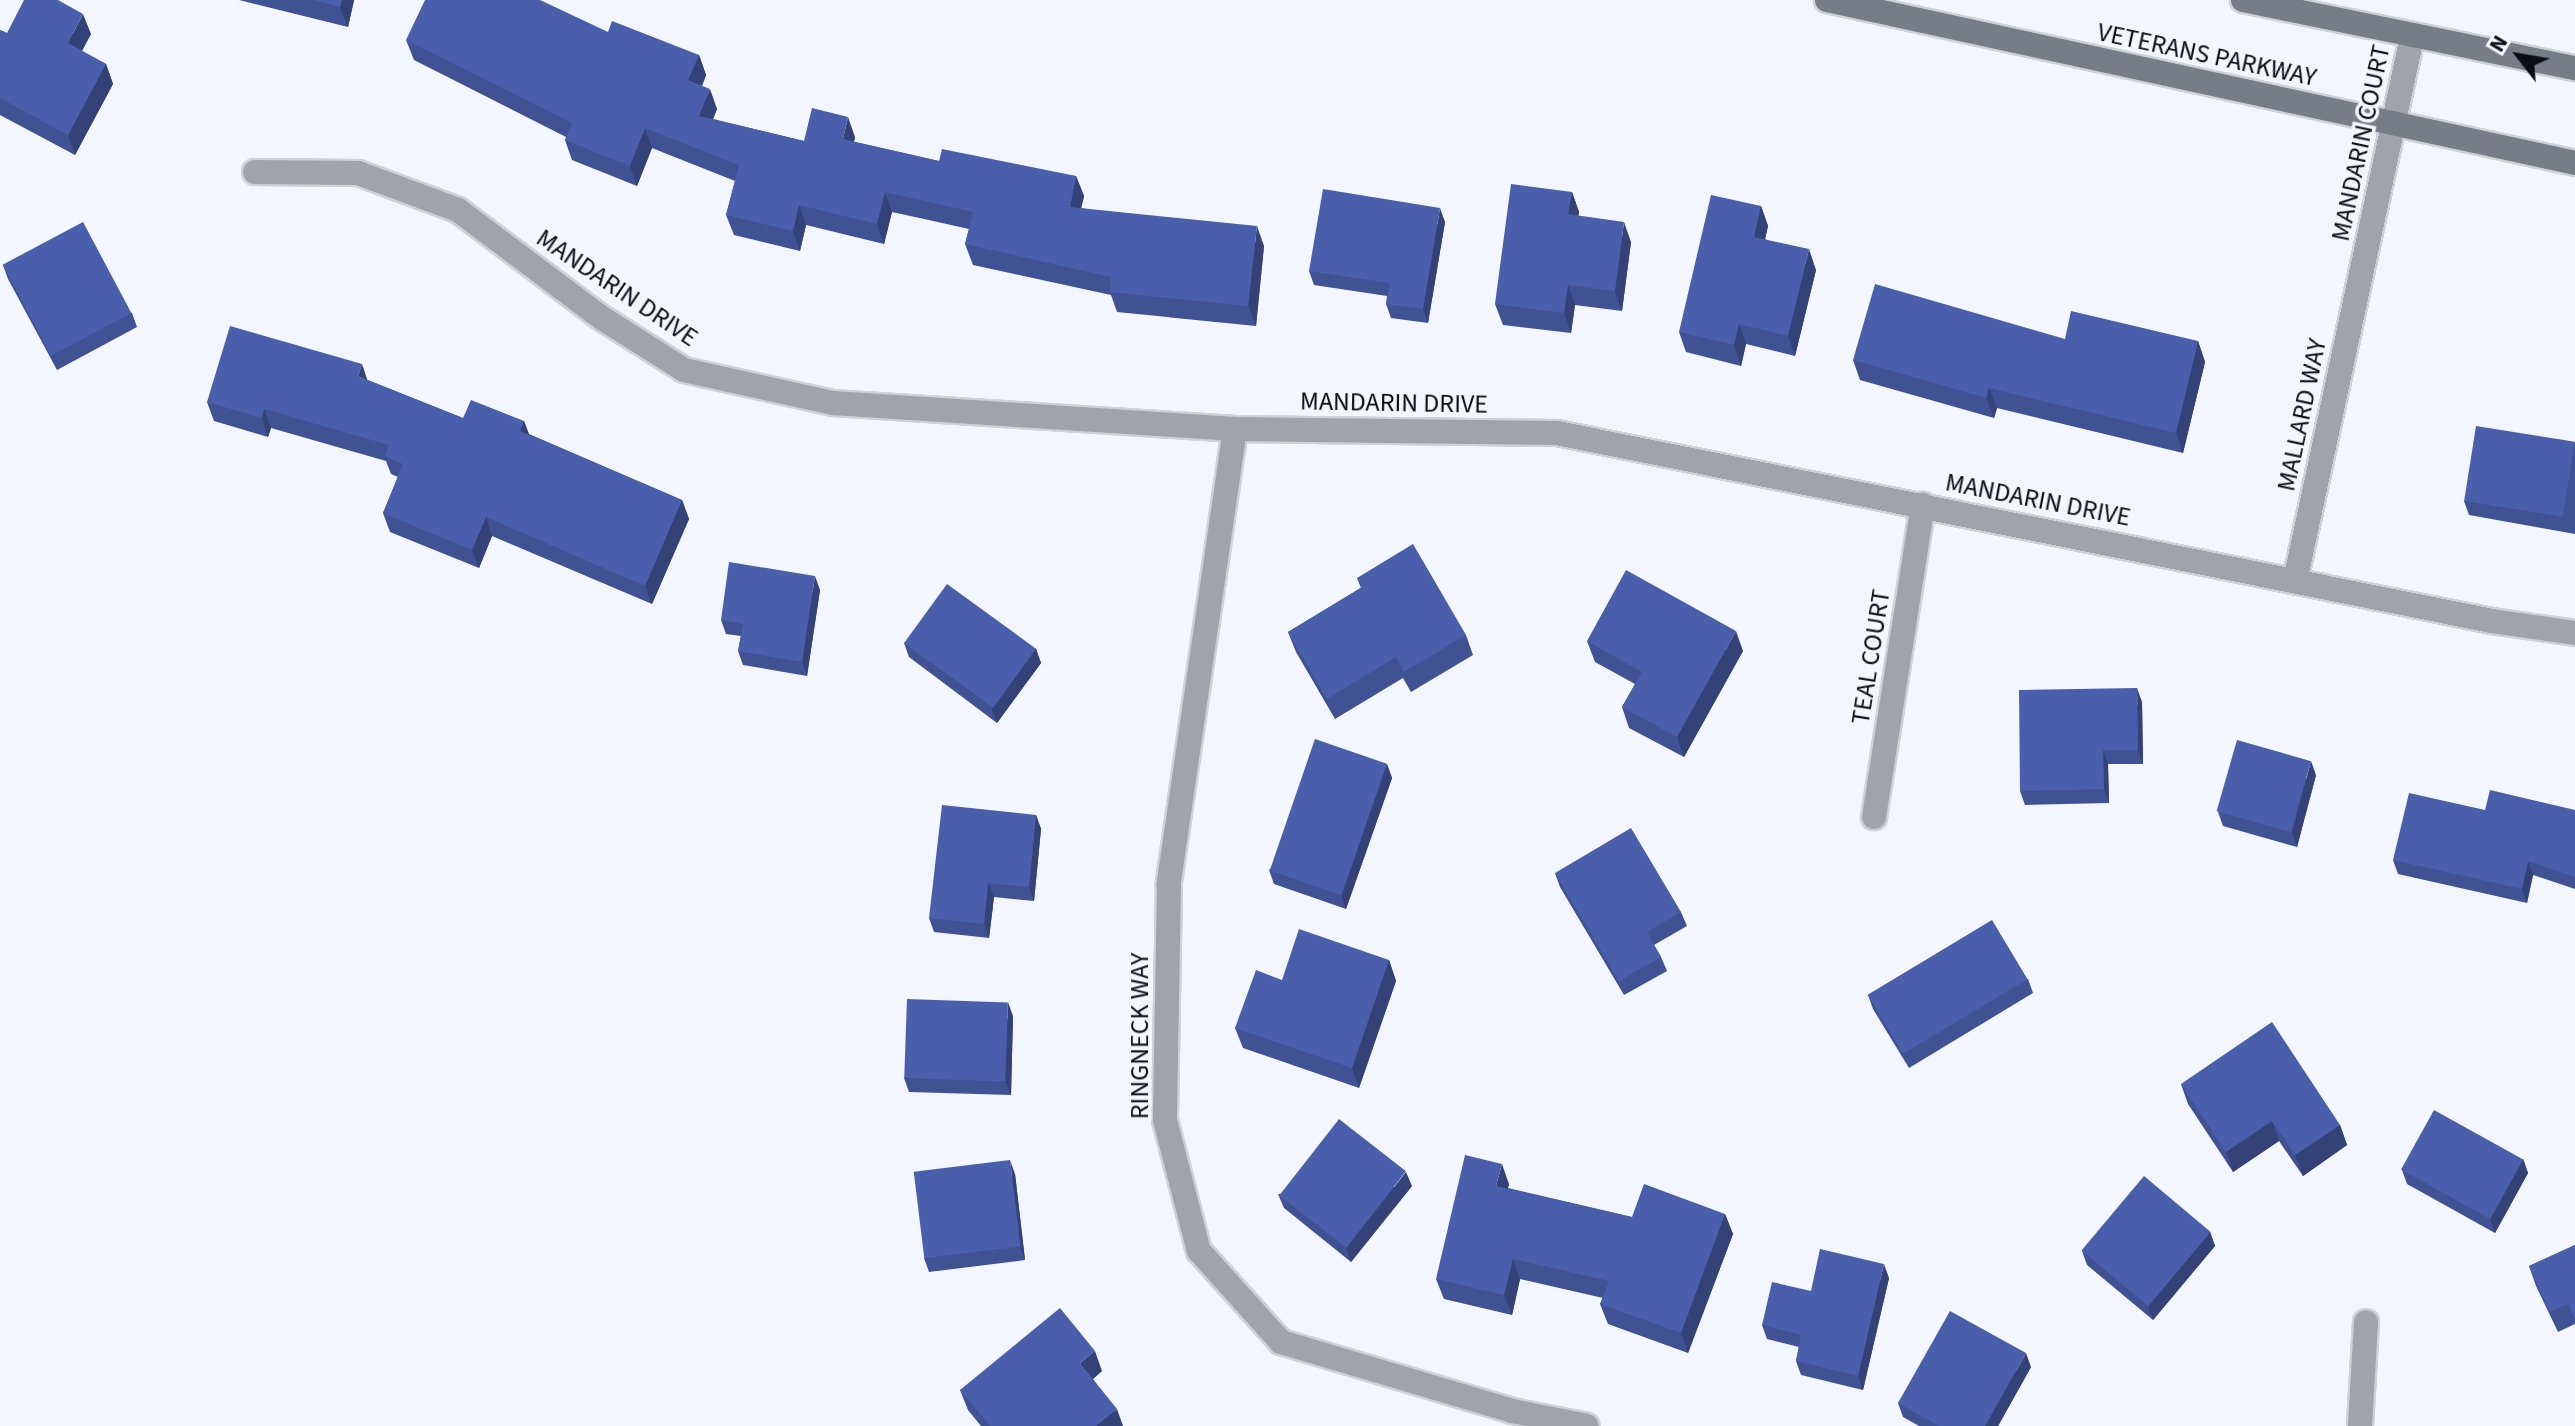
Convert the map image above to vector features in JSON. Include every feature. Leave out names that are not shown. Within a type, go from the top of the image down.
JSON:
[{"type":"main road","name":"VETERANS PARKWAY","points":[[1827,0],[2575,163]]},
{"type":"main road","points":[[2243,0],[2575,68]]},
{"type":"street","name":"MANDARIN COURT","points":[[2364,260],[2396,126],[2412,37]]},
{"type":"street","name":"MANDARIN DRIVE","points":[[255,172],[358,173],[458,210],[602,318],[684,370],[833,403],[1235,429],[1557,433],[2295,581],[2575,633]]},
{"type":"street","name":"MALLARD WAY","points":[[2295,581],[2364,260]]},
{"type":"street","name":"RINGNECK WAY","points":[[1235,429],[1169,884],[1165,1120],[1199,1251],[1281,1342],[1512,1411],[1587,1426]]},
{"type":"street","name":"TEAL COURT","points":[[1874,817],[1923,505]]},
{"type":"street","points":[[2360,1426],[2366,1322]]},
{"type":"building","points":[[24,0],[58,0],[83,14],[68,43],[106,64],[68,135],[0,98],[0,30],[7,33]]},
{"type":"building","points":[[314,0],[342,0],[340,7]]},
{"type":"building","points":[[425,0],[540,0],[608,32],[612,21],[699,55],[688,80],[710,89],[699,116],[804,141],[812,108],[848,117],[843,139],[939,161],[942,149],[1076,176],[1070,207],[1257,226],[1248,306],[1110,292],[1111,277],[965,244],[973,212],[885,192],[877,224],[799,205],[793,231],[726,215],[739,165],[645,128],[630,166],[565,140],[572,123],[406,40]]},
{"type":"building","points":[[1511,184],[1572,192],[1568,214],[1624,222],[1615,291],[1568,285],[1564,313],[1495,304]]},
{"type":"building","points":[[1323,189],[1440,208],[1423,309],[1386,304],[1390,283],[1309,271]]},
{"type":"building","points":[[1711,195],[1761,206],[1754,237],[1809,249],[1788,336],[1739,324],[1734,345],[1679,332]]},
{"type":"building","points":[[83,222],[131,313],[51,356],[3,265]]},
{"type":"building","points":[[1875,284],[2065,339],[2071,311],[2198,341],[2176,433],[1989,388],[1986,398],[1853,360]]},
{"type":"building","points":[[230,326],[362,364],[358,376],[463,418],[471,400],[524,421],[520,431],[682,500],[645,586],[486,517],[472,550],[383,513],[403,464],[385,456],[389,445],[264,409],[262,418],[207,402]]},
{"type":"building","points":[[2476,426],[2575,442],[2563,517],[2464,501]]},
{"type":"building","points":[[1413,544],[1466,635],[1404,672],[1396,657],[1327,699],[1288,632],[1362,587],[1357,578]]},
{"type":"building","points":[[729,562],[815,576],[802,662],[738,651],[743,624],[721,620]]},
{"type":"building","points":[[1626,570],[1736,631],[1677,737],[1622,707],[1642,672],[1587,641]]},
{"type":"building","points":[[947,584],[1036,649],[993,708],[904,643]]},
{"type":"building","points":[[2137,688],[2138,750],[2103,750],[2104,789],[2020,791],[2019,690]]},
{"type":"building","points":[[1315,739],[1387,764],[1342,895],[1270,870]]},
{"type":"building","points":[[2237,740],[2311,761],[2291,832],[2217,811]]},
{"type":"building","points":[[2490,790],[2575,810],[2575,877],[2528,861],[2522,889],[2393,860],[2409,793],[2485,810]]},
{"type":"building","points":[[942,805],[1036,815],[1029,887],[988,883],[984,924],[929,918]]},
{"type":"building","points":[[1631,828],[1681,912],[1647,932],[1661,957],[1619,981],[1555,873]]},
{"type":"building","points":[[1992,920],[2028,979],[1903,1054],[1868,995]]},
{"type":"building","points":[[1299,929],[1389,960],[1352,1068],[1235,1028],[1256,970],[1282,980]]},
{"type":"building","points":[[907,999],[1008,1003],[1005,1081],[904,1078]]},
{"type":"building","points":[[2272,1022],[2340,1125],[2295,1155],[2272,1121],[2226,1152],[2181,1084]]},
{"type":"building","points":[[2434,1110],[2523,1159],[2490,1219],[2401,1169]]},
{"type":"building","points":[[1339,1119],[1406,1171],[1346,1248],[1279,1195]]},
{"type":"building","points":[[1465,1155],[1502,1164],[1496,1186],[1632,1217],[1644,1184],[1725,1214],[1681,1333],[1600,1304],[1609,1281],[1513,1259],[1504,1295],[1436,1279]]},
{"type":"building","points":[[1010,1160],[1021,1246],[924,1258],[914,1172]]},
{"type":"building","points":[[2144,1176],[2211,1232],[2148,1306],[2082,1250]]},
{"type":"building","points":[[2575,1245],[2575,1320],[2568,1304],[2550,1312],[2529,1266]]},
{"type":"building","points":[[1820,1249],[1884,1264],[1858,1376],[1796,1361],[1801,1335],[1762,1325],[1772,1282],[1811,1291]]},
{"type":"building","points":[[1060,1308],[1095,1351],[1080,1363],[1117,1409],[1096,1426],[990,1426],[960,1390]]},
{"type":"building","points":[[1950,1311],[2026,1353],[1985,1426],[1939,1426],[1898,1403]]}]
